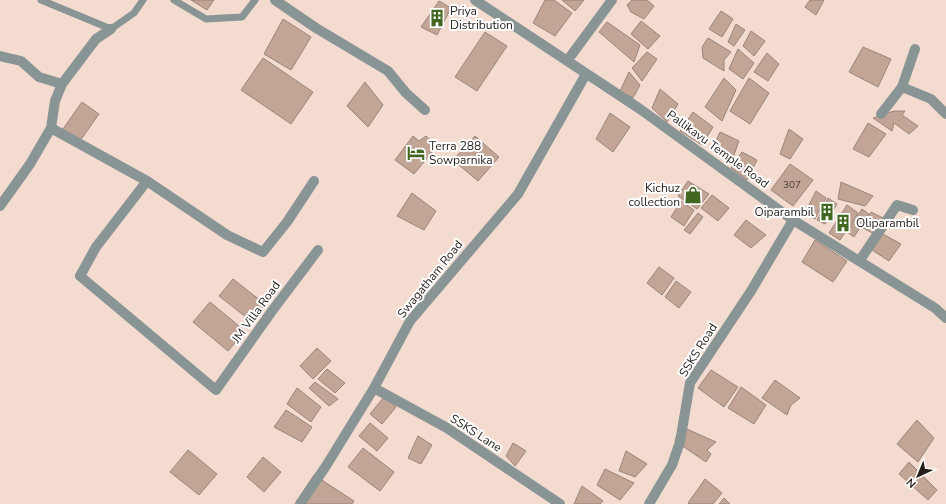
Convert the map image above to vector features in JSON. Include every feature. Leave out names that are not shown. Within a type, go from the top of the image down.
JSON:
[{"type":"street","points":[[274,0],[316,28],[388,71],[406,93],[425,110]]},
{"type":"street","name":"Pallikavu Temple Road","points":[[475,0],[567,62],[640,108],[793,220],[860,260],[935,308],[946,318]]},
{"type":"street","points":[[567,62],[612,0]]},
{"type":"street","points":[[0,206],[30,164],[51,128],[55,101],[62,84],[96,39],[111,29]]},
{"type":"street","points":[[881,114],[902,87],[915,49]]},
{"type":"street","points":[[0,56],[21,61],[39,77],[62,84]]},
{"type":"street","name":"Swagatham Road","points":[[300,504],[326,466],[374,388],[410,321],[518,194],[586,74]]},
{"type":"street","points":[[902,87],[931,99],[946,114]]},
{"type":"street","points":[[51,128],[147,181],[228,235],[263,252],[287,222],[314,181]]},
{"type":"street","name":"JM Villa Road","points":[[147,181],[96,247],[80,276],[216,390],[272,311],[318,250]]},
{"type":"street","points":[[860,260],[897,205],[913,210]]},
{"type":"street","name":"SSKS Road","points":[[649,504],[672,465],[680,442],[690,383],[751,291],[793,220]]},
{"type":"street","name":"SSKS Lane","points":[[374,388],[447,428],[560,504]]},
{"type":"lane","points":[[41,0],[111,29],[134,13],[143,0]]},
{"type":"lane","points":[[174,0],[206,19],[242,17],[255,0]]},
{"type":"building","points":[[191,0],[214,0],[207,10]]},
{"type":"building","points":[[545,0],[554,0],[572,13],[555,36],[533,23]]},
{"type":"building","points":[[562,0],[584,0],[575,11]]},
{"type":"building","points":[[632,0],[647,0],[654,6],[644,19],[631,12],[627,5]]},
{"type":"building","points":[[810,0],[824,0],[816,15],[805,7]]},
{"type":"building","name":"Priya Distribution","points":[[439,1],[451,8],[437,35],[421,27]]},
{"type":"building","points":[[721,11],[733,19],[722,37],[709,29]]},
{"type":"building","points":[[283,19],[311,37],[291,70],[264,54]]},
{"type":"building","points":[[641,21],[660,36],[648,49],[631,34]]},
{"type":"building","points":[[607,22],[640,45],[634,62],[599,32]]},
{"type":"building","points":[[736,24],[745,30],[734,46],[728,42]]},
{"type":"building","points":[[751,31],[765,41],[754,56],[743,46]]},
{"type":"building","points":[[485,32],[507,46],[477,91],[455,77]]},
{"type":"building","points":[[708,38],[731,52],[724,60],[724,71],[703,58],[702,47]]},
{"type":"building","points":[[863,47],[891,59],[878,87],[849,72]]},
{"type":"building","points":[[738,49],[754,63],[743,79],[729,69]]},
{"type":"building","points":[[647,52],[657,59],[642,81],[632,68]]},
{"type":"building","points":[[767,53],[779,64],[768,81],[754,72]]},
{"type":"building","points":[[263,58],[313,92],[291,124],[241,90]]},
{"type":"building","points":[[629,72],[640,85],[633,98],[620,91]]},
{"type":"building","points":[[724,78],[736,90],[722,121],[705,107]]},
{"type":"building","points":[[749,78],[769,93],[750,124],[730,111]]},
{"type":"building","points":[[365,82],[383,105],[368,127],[347,106]]},
{"type":"building","points":[[660,89],[678,104],[667,122],[652,108]]},
{"type":"building","points":[[82,102],[99,114],[80,141],[63,129]]},
{"type":"building","points":[[894,111],[905,111],[902,115],[918,126],[909,134],[894,123],[892,131],[873,118]]},
{"type":"building","points":[[693,112],[713,127],[702,145],[680,131]]},
{"type":"building","points":[[610,113],[630,127],[613,152],[596,139]]},
{"type":"building","points":[[868,123],[886,134],[869,157],[853,149]]},
{"type":"building","points":[[789,129],[803,139],[790,159],[780,154]]},
{"type":"building","points":[[720,132],[739,141],[731,163],[712,150]]},
{"type":"building","name":"Terra 288 Sowparnika","points":[[413,136],[419,141],[426,136],[437,146],[414,174],[395,160]]},
{"type":"building","points":[[475,136],[499,157],[478,181],[453,160]]},
{"type":"building","points":[[742,152],[757,160],[747,180],[731,168]]},
{"type":"building","points":[[790,164],[813,180],[793,206],[771,190]]},
{"type":"building","name":"Kichuz collection","points":[[688,181],[709,194],[697,209],[678,196]]},
{"type":"building","points":[[841,182],[873,196],[865,206],[838,199]]},
{"type":"building","name":"Oliparambil","points":[[816,191],[826,198],[815,219],[805,213]]},
{"type":"building","points":[[412,193],[436,211],[424,230],[397,216]]},
{"type":"building","points":[[712,195],[729,208],[718,221],[701,208]]},
{"type":"building","name":"Oiparambil","points":[[828,198],[837,204],[825,224],[817,220]]},
{"type":"building","points":[[681,201],[694,210],[684,226],[671,217]]},
{"type":"building","name":"Oliparambil","points":[[847,205],[858,213],[840,240],[829,233]]},
{"type":"building","points":[[862,209],[869,214],[854,237],[847,232]]},
{"type":"building","name":"Oliparambil","points":[[871,212],[883,218],[874,234],[863,228]]},
{"type":"building","points":[[698,213],[703,217],[690,234],[684,230]]},
{"type":"building","points":[[746,220],[766,235],[751,248],[734,235]]},
{"type":"building","points":[[883,234],[901,244],[889,261],[872,250]]},
{"type":"building","points":[[815,240],[847,261],[833,282],[802,262]]},
{"type":"building","points":[[659,267],[674,278],[662,295],[647,283]]},
{"type":"building","points":[[233,279],[265,304],[251,321],[219,296]]},
{"type":"building","points":[[676,281],[691,292],[679,308],[665,297]]},
{"type":"building","points":[[210,302],[245,331],[228,351],[193,322]]},
{"type":"building","points":[[317,348],[331,361],[313,379],[300,366]]},
{"type":"building","points":[[327,369],[345,383],[335,393],[318,379]]},
{"type":"building","points":[[711,370],[738,387],[724,407],[698,388]]},
{"type":"building","points":[[775,380],[800,398],[791,405],[787,415],[762,398]]},
{"type":"building","points":[[315,382],[338,399],[329,406],[309,388]]},
{"type":"building","points":[[741,387],[766,405],[754,424],[728,408]]},
{"type":"building","points":[[297,388],[321,407],[311,422],[287,404]]},
{"type":"building","points":[[384,397],[396,407],[382,424],[370,414]]},
{"type":"building","points":[[286,410],[312,427],[302,442],[274,427]]},
{"type":"building","points":[[917,420],[934,438],[918,462],[897,444]]},
{"type":"building","points":[[370,423],[388,438],[377,451],[359,436]]},
{"type":"building","points":[[680,426],[716,442],[707,450],[711,454],[706,462],[675,441]]},
{"type":"building","points":[[418,436],[432,445],[421,464],[408,458]]},
{"type":"building","points":[[513,443],[526,451],[515,466],[506,456]]},
{"type":"building","points":[[363,448],[394,472],[380,491],[348,467]]},
{"type":"building","points":[[188,450],[217,474],[199,495],[170,472]]},
{"type":"building","points":[[626,451],[647,464],[635,477],[619,471]]},
{"type":"building","points":[[263,457],[281,472],[264,492],[247,477]]},
{"type":"building","points":[[909,462],[937,490],[928,500],[899,474]]},
{"type":"building","points":[[605,469],[634,483],[620,500],[597,485]]},
{"type":"building","points":[[314,475],[354,501],[352,504],[295,504]]},
{"type":"building","points":[[705,479],[722,493],[713,504],[689,504],[688,503]]},
{"type":"building","points":[[582,486],[603,501],[600,504],[574,504]]},
{"type":"building","points":[[724,498],[730,504],[719,504]]},
{"type":"place","name":"Priya Distribution","points":[[437,18]]},
{"type":"place","name":"Terra 288 Sowparnika","points":[[416,153]]},
{"type":"place","name":"Kichuz collection","points":[[693,195]]},
{"type":"place","name":"Oiparambil","points":[[827,212]]},
{"type":"place","name":"Oliparambil","points":[[843,223]]}]
